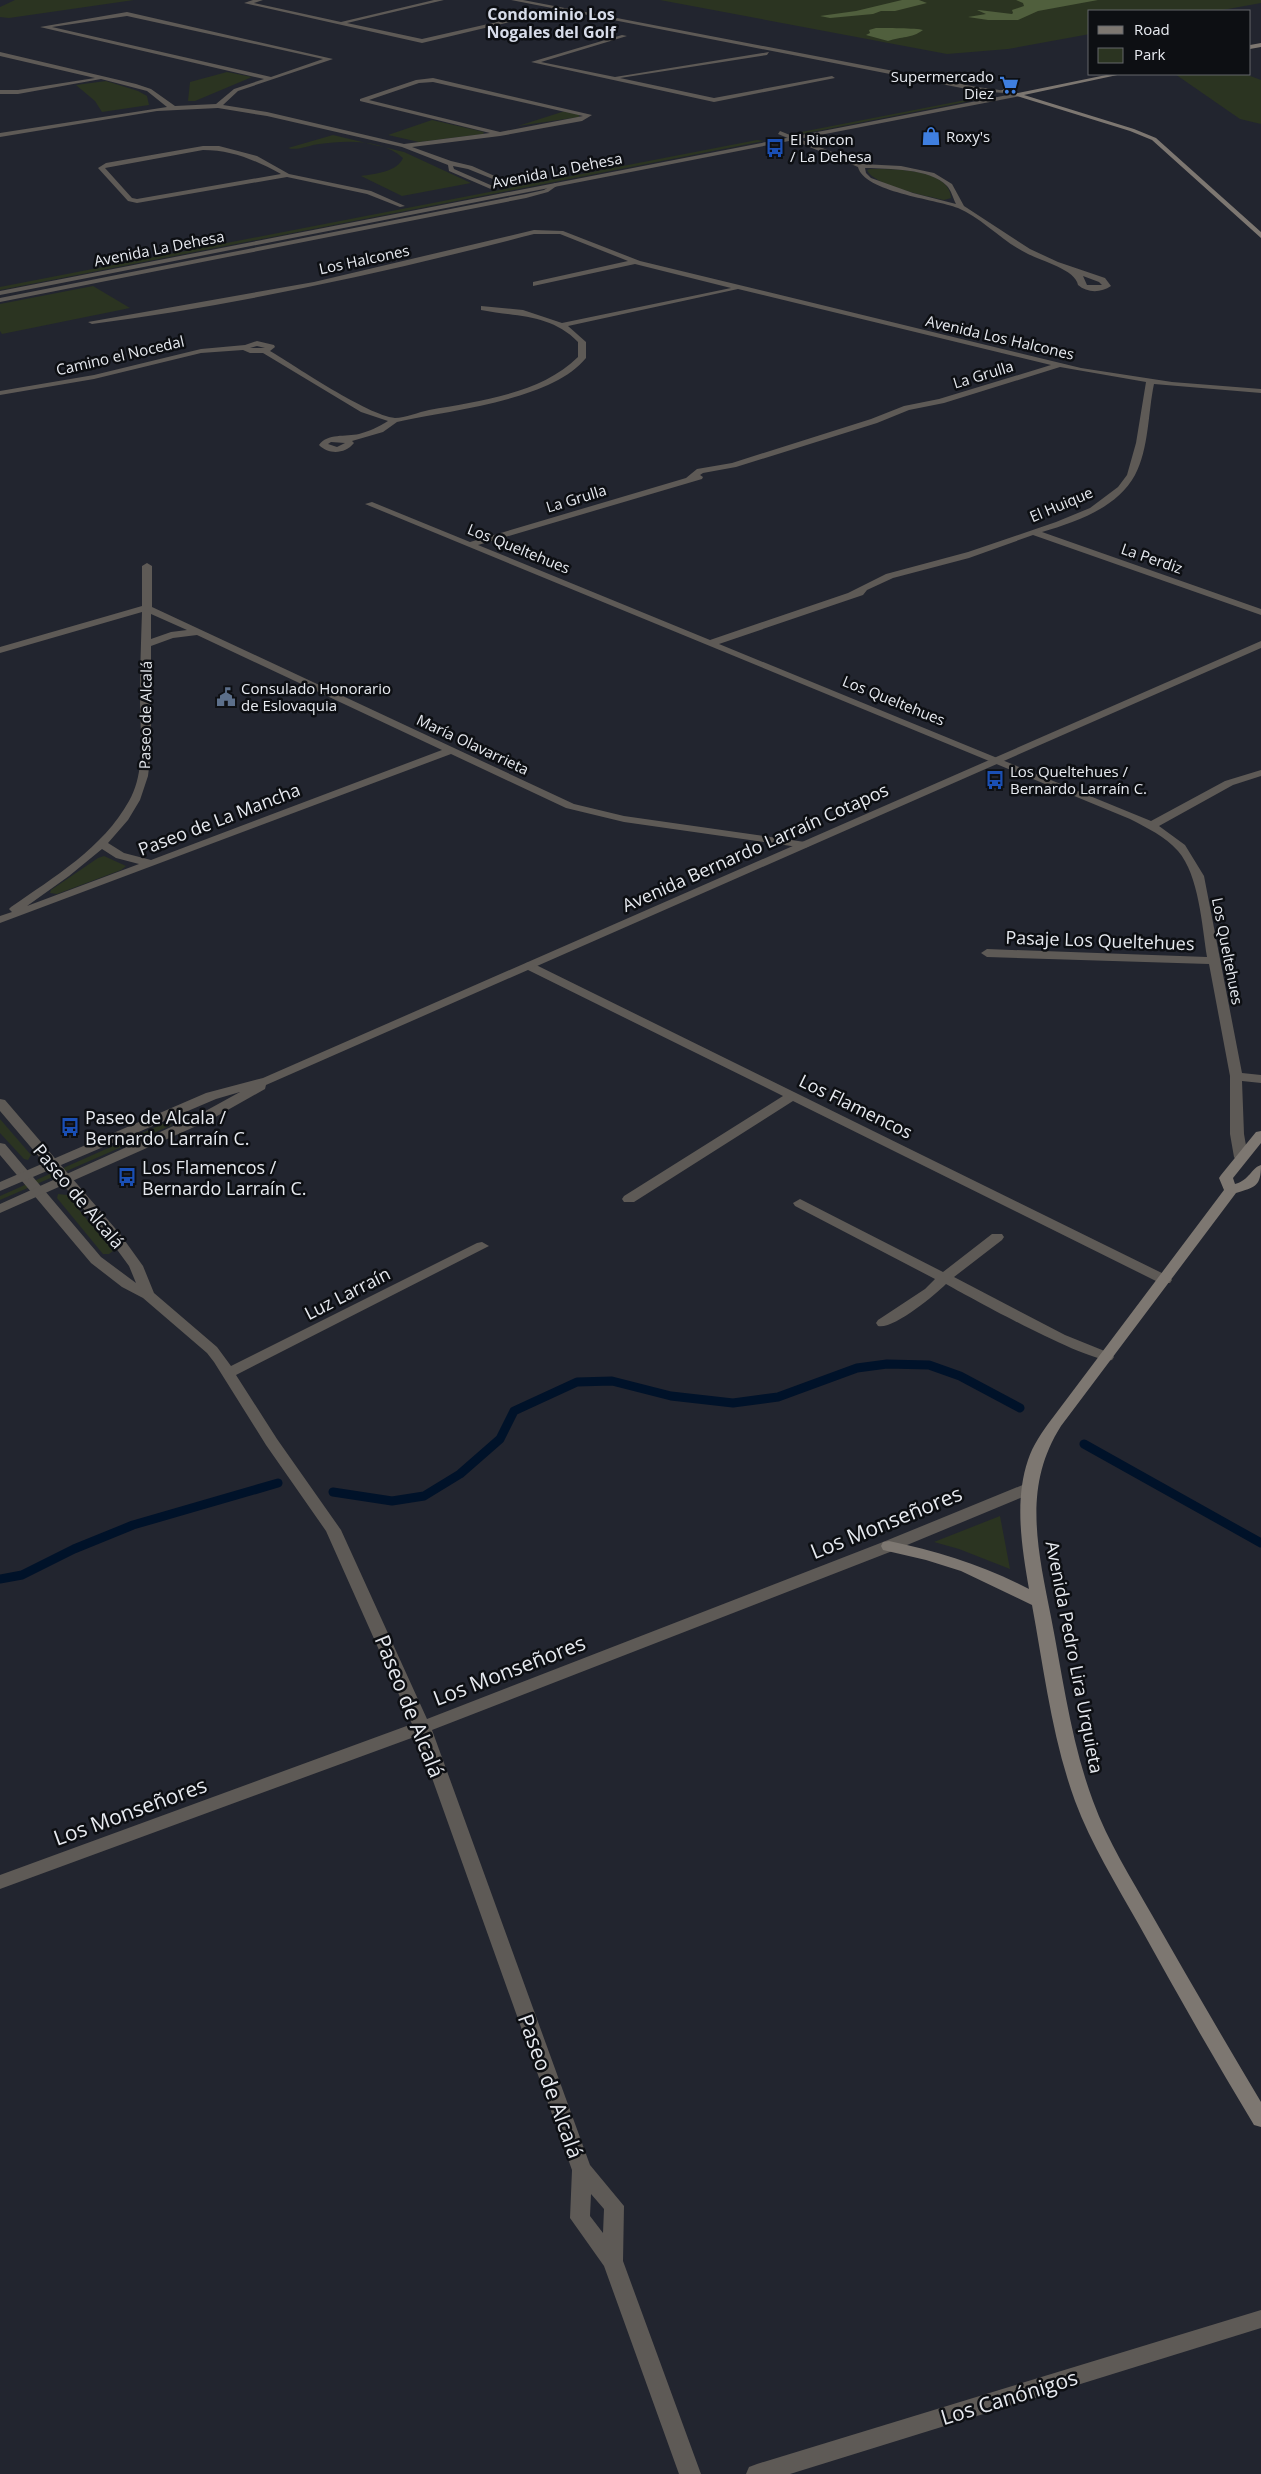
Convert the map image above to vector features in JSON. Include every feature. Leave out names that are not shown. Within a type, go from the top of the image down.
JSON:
[{"type":"main road","name":"Avenida La Dehesa","points":[[1004,91],[1096,75]]},
{"type":"main road","name":"Avenida La Dehesa","points":[[1018,95],[1114,75]]},
{"type":"main road","points":[[1004,91],[1141,132],[1154,139],[1261,236]]},
{"type":"main road","points":[[1231,1190],[1226,1178],[1241,1157],[1261,1135]]},
{"type":"main road","name":"Avenida Pedro Lira Urquieta","points":[[1261,1169],[1250,1184],[1231,1190],[1056,1423],[1041,1446],[1034,1466],[1030,1488],[1031,1539],[1040,1602],[1074,1772],[1096,1828],[1190,2001],[1261,2119]]},
{"type":"main road","points":[[889,1546],[933,1555],[967,1566],[992,1576],[1040,1602]]},
{"type":"street","points":[[441,0],[338,20],[322,19],[247,3],[259,0],[338,20],[425,41],[528,17]]},
{"type":"street","points":[[338,20],[416,0]]},
{"type":"street","points":[[514,0],[844,64],[977,88],[1004,91]]},
{"type":"street","points":[[540,0],[994,86],[1004,91]]},
{"type":"street","points":[[196,106],[269,78],[330,58],[127,14],[43,27],[269,78]]},
{"type":"street","points":[[624,22],[636,18]]},
{"type":"street","points":[[624,36],[534,62],[711,99],[728,98],[832,78]]},
{"type":"street","points":[[697,62],[752,46]]},
{"type":"street","points":[[610,78],[697,62],[780,51]]},
{"type":"street","points":[[0,54],[149,90],[172,107]]},
{"type":"street","points":[[542,59],[728,98]]},
{"type":"street","points":[[844,64],[854,60]]},
{"type":"street","points":[[877,70],[887,66]]},
{"type":"street","points":[[0,92],[18,92],[104,78]]},
{"type":"street","points":[[404,146],[500,134],[582,119],[589,115],[433,80],[418,81],[362,100],[500,134]]},
{"type":"street","points":[[149,90],[157,109]]},
{"type":"street","name":"Avenida La Dehesa","points":[[550,178],[1004,91]]},
{"type":"street","points":[[218,106],[230,94]]},
{"type":"street","name":"Avenida La Dehesa","points":[[0,293],[1018,95]]},
{"type":"street","points":[[2,134],[172,107],[218,106],[267,114],[404,146],[449,163],[485,173],[512,185]]},
{"type":"street","points":[[780,133],[861,166],[901,168],[932,174],[950,185],[962,207]]},
{"type":"street","points":[[417,151],[453,140]]},
{"type":"street","points":[[287,175],[137,201],[130,200],[101,168],[125,162],[215,148],[261,159],[287,175],[360,190],[378,195],[402,206]]},
{"type":"street","points":[[449,163],[450,169],[493,188]]},
{"type":"street","points":[[861,166],[866,176],[886,186],[962,207],[1027,251],[1072,270]]},
{"type":"street","points":[[468,177],[485,173]]},
{"type":"street","name":"Avenida La Dehesa","points":[[475,192],[522,183]]},
{"type":"street","points":[[0,300],[533,195],[555,185]]},
{"type":"street","points":[[339,187],[376,204]]},
{"type":"street","points":[[364,198],[378,195]]},
{"type":"street","points":[[386,209],[411,204]]},
{"type":"street","name":"Los Halcones","points":[[92,322],[229,301],[448,255],[534,232],[561,232],[635,262],[737,288]]},
{"type":"street","name":"Los Halcones","points":[[536,284],[635,262]]},
{"type":"street","points":[[134,267],[143,271]]},
{"type":"street","points":[[484,308],[525,314],[565,327],[675,304],[737,288]]},
{"type":"street","name":"Avenida Los Halcones","points":[[737,288],[1061,365],[1150,382],[1261,391]]},
{"type":"street","name":"Camino el Nocedal","points":[[345,440],[381,429],[394,420],[441,412],[560,378],[574,368],[584,352],[582,342],[565,327]]},
{"type":"street","name":"Camino el Nocedal","points":[[0,393],[94,377],[201,351],[246,347],[249,351],[264,351],[364,410],[394,420]]},
{"type":"street","name":"La Grulla","points":[[470,545],[690,478],[710,476],[733,465],[874,422],[916,413],[941,401],[1061,365]]},
{"type":"street","name":"El Huique","points":[[711,643],[851,595],[870,584],[917,567],[959,558],[1032,532],[1086,512],[1110,498],[1126,482],[1135,465],[1150,382]]},
{"type":"street","name":"Los Queltehues","points":[[369,504],[998,760],[1151,826],[1181,846],[1198,876],[1236,1076],[1237,1134],[1241,1157]]},
{"type":"street","name":"La Perdiz","points":[[1032,532],[1261,612]]},
{"type":"street","name":"Paseo de Alcalá","points":[[0,920],[58,880],[101,844],[134,801],[144,772],[147,566]]},
{"type":"street","points":[[0,650],[125,612],[147,608]]},
{"type":"street","name":"María Olavarrieta","points":[[147,608],[555,800],[587,812],[805,845]]},
{"type":"street","points":[[146,644],[171,635],[198,632]]},
{"type":"street","name":"Avenida Bernardo Larraín Cotapos","points":[[0,1187],[211,1096],[267,1081],[1260,643]]},
{"type":"street","name":"Paseo de La Mancha","points":[[0,920],[450,751]]},
{"type":"street","points":[[1151,826],[1229,783],[1261,773]]},
{"type":"street","points":[[101,844],[120,856],[152,864]]},
{"type":"street","name":"Pasaje Los Queltehues","points":[[987,953],[1213,961]]},
{"type":"street","name":"Los Flamencos","points":[[530,966],[1165,1280]]},
{"type":"street","points":[[1236,1076],[1261,1078]]},
{"type":"street","name":"Avenida Bernardo Larraín Cotapos","points":[[0,1209],[205,1117],[267,1081]]},
{"type":"street","points":[[629,1199],[792,1096]]},
{"type":"street","name":"Paseo de Alcalá","points":[[0,1103],[126,1251],[136,1266],[148,1295]]},
{"type":"street","name":"Paseo de Alcalá","points":[[0,1147],[96,1260],[127,1284],[148,1295],[212,1350],[271,1442],[333,1530],[423,1727],[582,2170],[614,2206],[613,2261]]},
{"type":"street","points":[[800,1203],[1060,1338],[1107,1356]]},
{"type":"street","points":[[883,1323],[930,1292],[944,1278],[997,1237]]},
{"type":"street","name":"Luz Larraín","points":[[228,1373],[482,1246]]},
{"type":"street","name":"Los Monseñores","points":[[0,1882],[423,1727],[889,1546],[1030,1488]]},
{"type":"street","name":"Paseo de Alcalá","points":[[582,2170],[580,2218],[613,2261],[690,2474]]},
{"type":"street","name":"Los Canónigos","points":[[757,2474],[1261,2319]]},
{"type":"green space","points":[[15,0],[134,0],[9,18],[0,17],[0,7]]},
{"type":"green space","points":[[660,0],[1261,0],[1261,3],[1222,10],[1088,10],[1088,34],[1008,49],[947,54]]},
{"type":"green space","points":[[902,0],[919,0],[927,3],[873,14],[830,18],[820,16],[856,11]]},
{"type":"green space","points":[[1016,0],[1098,0],[1038,11],[1018,20],[988,20],[968,17],[986,14],[977,10],[1012,14],[1012,10],[1024,6],[1023,3]]},
{"type":"green space","points":[[876,28],[923,30],[910,36],[888,41],[866,35],[870,33],[869,30]]},
{"type":"green space","points":[[227,72],[252,77],[195,101],[188,101],[190,82]]},
{"type":"green space","points":[[1176,75],[1248,75],[1261,80],[1261,124],[1240,119]]},
{"type":"green space","points":[[106,81],[138,91],[147,96],[149,105],[102,112],[95,101],[76,85]]},
{"type":"green space","points":[[981,97],[985,98],[802,134],[791,134]]},
{"type":"green space","points":[[565,111],[579,114],[579,117],[518,126]]},
{"type":"green space","points":[[432,120],[484,132],[483,134],[419,142],[388,135]]},
{"type":"green space","points":[[333,135],[365,143],[340,142],[296,149],[288,148]]},
{"type":"green space","points":[[757,140],[764,141],[0,290],[0,287]]},
{"type":"green space","points":[[386,148],[404,152],[471,183],[402,196],[361,176],[385,172],[400,163],[403,158]]},
{"type":"green space","points":[[867,170],[905,170],[930,176],[941,181],[948,188],[951,198],[944,200],[890,185],[872,176]]},
{"type":"green space","points":[[93,286],[130,308],[2,334],[0,331],[0,304]]},
{"type":"green space","points":[[104,856],[126,866],[121,870],[57,894],[50,893],[51,890],[98,858]]},
{"type":"green space","points":[[0,1119],[31,1155],[28,1160],[24,1159],[0,1133]]},
{"type":"green space","points":[[167,1122],[172,1125],[0,1200],[0,1196]]},
{"type":"green space","points":[[58,1194],[67,1195],[113,1251],[109,1254],[103,1254],[57,1198]]},
{"type":"green space","points":[[1000,1516],[1010,1569],[959,1549],[934,1542]]},
{"type":"waterway","points":[[333,1492],[392,1501],[424,1496],[460,1474],[500,1439],[514,1411],[577,1382],[612,1381],[671,1396],[733,1403],[778,1397],[857,1368],[887,1364],[929,1365],[960,1376],[1020,1408]]},
{"type":"waterway","points":[[1084,1444],[1261,1543]]},
{"type":"waterway","points":[[0,1579],[22,1575],[74,1549],[133,1525],[278,1483]]},
{"type":"place","name":"Supermercado Diez","points":[[1009,85]]},
{"type":"place","name":"Roxy's","points":[[931,136]]},
{"type":"place","name":"El Rincon / La Dehesa","points":[[775,148]]},
{"type":"place","name":"Consulado Honorario de Eslovaquia","points":[[226,697]]},
{"type":"place","name":"Los Queltehues / Bernardo Larraín C.","points":[[995,780]]},
{"type":"place","name":"Paseo de Alcala / Bernardo Larraín C.","points":[[70,1127]]},
{"type":"place","name":"Los Flamencos / Bernardo Larraín C.","points":[[127,1177]]},
{"type":"district","name":"Condominio Los Nogales del Golf","points":[[551,23]]}]
